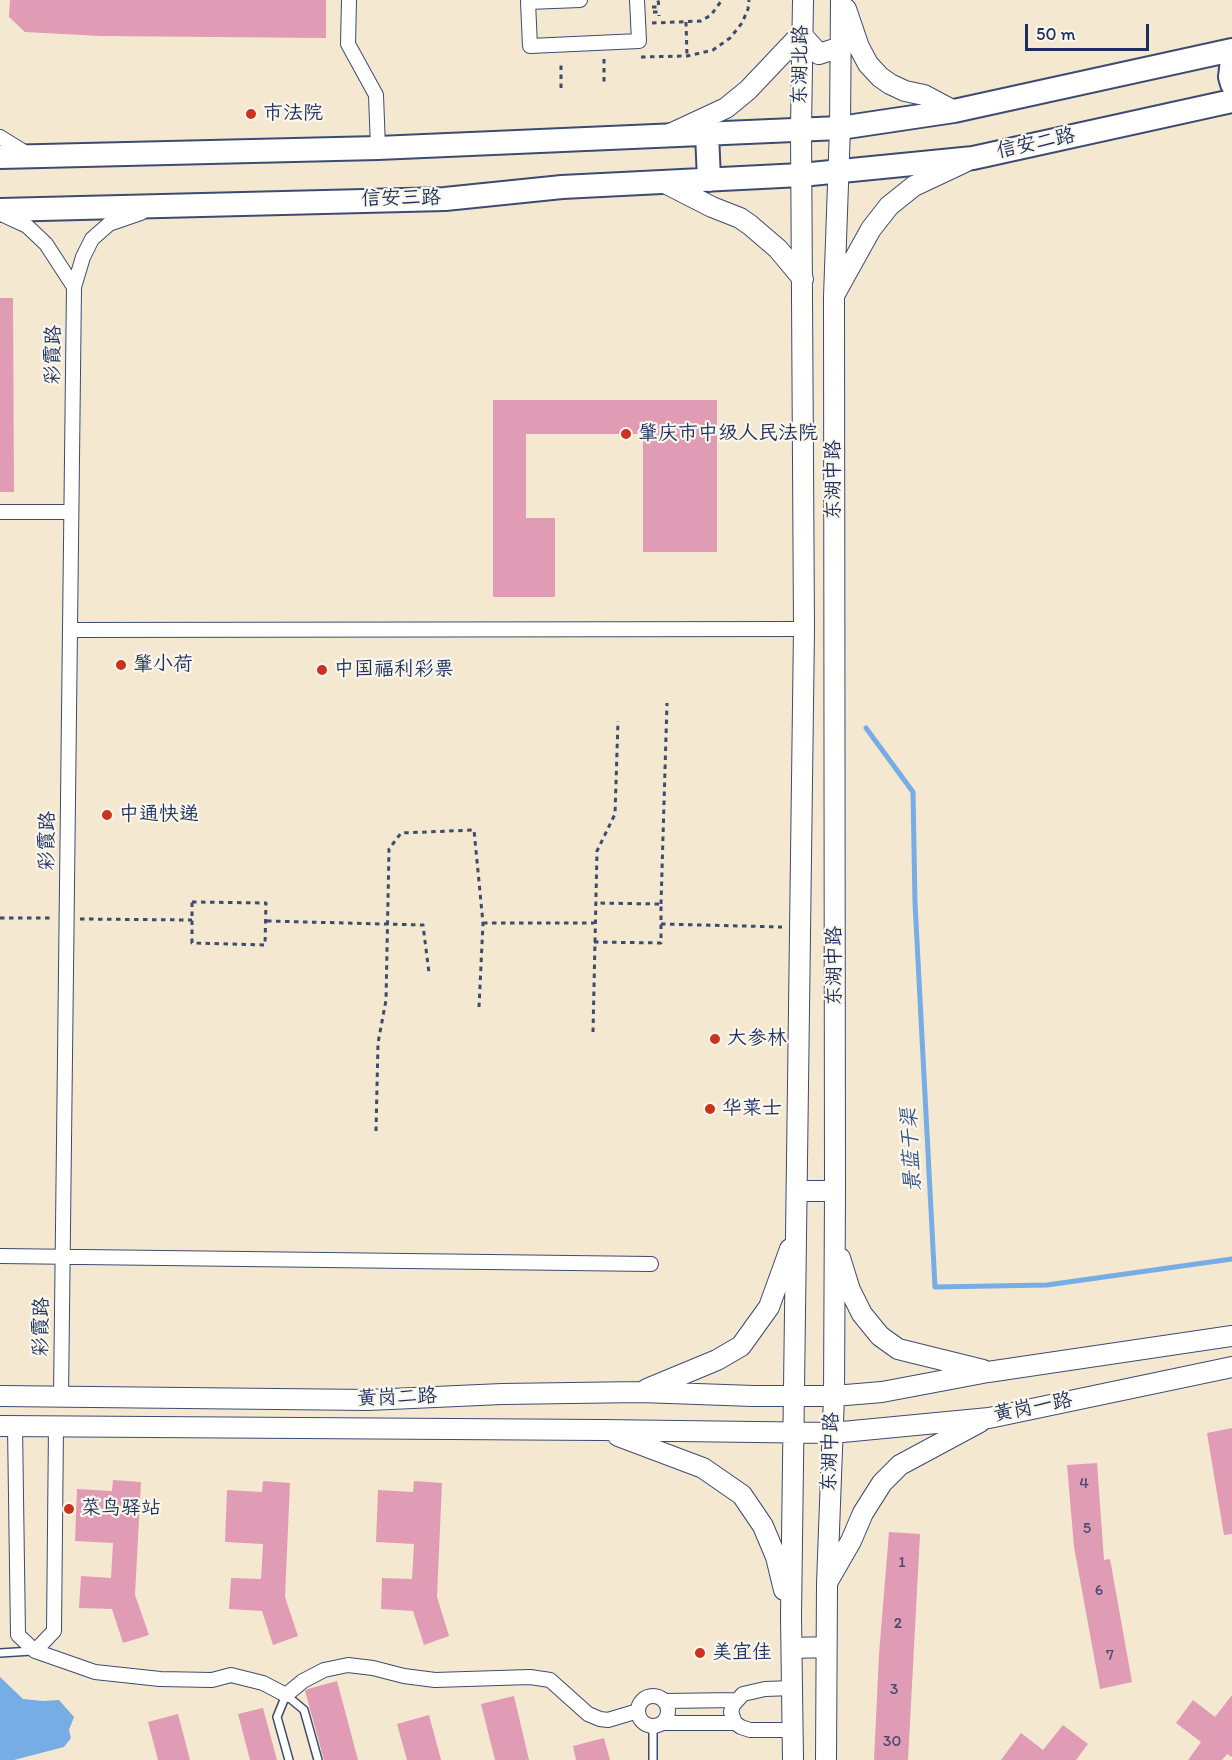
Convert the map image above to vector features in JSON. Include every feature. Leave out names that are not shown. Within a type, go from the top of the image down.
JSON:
[{"type":"main road","name":"东湖北路","points":[[801,175],[803,0]]},
{"type":"main road","points":[[843,0],[859,46],[868,64],[880,77],[904,91],[924,95],[954,111]]},
{"type":"main road","name":"东湖北路","points":[[838,171],[843,0]]},
{"type":"main road","points":[[670,134],[726,108],[748,90],[801,34],[819,54],[841,47]]},
{"type":"main road","points":[[0,157],[378,148],[840,128],[954,111],[1232,50]]},
{"type":"main road","points":[[1232,60],[1230,77],[1232,84]]},
{"type":"main road","name":"信安二路","points":[[801,175],[973,158],[1232,101]]},
{"type":"main road","points":[[707,133],[709,180]]},
{"type":"main road","points":[[834,297],[871,229],[889,206],[914,186],[973,158]]},
{"type":"main road","name":"东湖中路","points":[[826,1760],[827,1584],[834,1396],[834,297],[838,171]]},
{"type":"main road","name":"东湖中路","points":[[793,1760],[791,1616],[804,629],[801,175]]},
{"type":"main road","name":"信安三路","points":[[0,212],[163,205],[445,199],[562,187],[801,175]]},
{"type":"main road","points":[[663,182],[712,207],[741,218],[772,243],[803,279]]},
{"type":"main road","points":[[802,246],[836,244]]},
{"type":"main road","points":[[798,1191],[835,1191]]},
{"type":"main road","points":[[641,1392],[717,1360],[741,1346],[769,1307],[796,1229]]},
{"type":"main road","points":[[834,1242],[850,1290],[862,1314],[880,1336],[898,1349],[988,1372]]},
{"type":"main road","name":"黄岗一路","points":[[794,1397],[882,1392],[988,1372],[1232,1336]]},
{"type":"main road","name":"黄岗一路","points":[[794,1433],[832,1433],[989,1418],[1232,1367]]},
{"type":"main road","name":"黄岗二路","points":[[0,1396],[368,1400],[501,1394],[641,1392],[794,1397]]},
{"type":"main road","points":[[827,1584],[851,1541],[863,1513],[882,1483],[900,1465],[989,1418]]},
{"type":"main road","name":"黄岗二路","points":[[7,1426],[794,1433]]},
{"type":"main road","points":[[602,1430],[704,1467],[742,1495],[763,1526],[776,1557],[791,1616]]},
{"type":"main road","points":[[792,1648],[826,1647]]},
{"type":"street","points":[[349,0],[348,44],[376,95],[378,148]]},
{"type":"street","points":[[580,0],[528,2],[530,46],[639,41],[637,0]]},
{"type":"street","points":[[0,137],[30,156]]},
{"type":"street","name":"彩霞路","points":[[61,1397],[74,286],[83,257],[92,239],[109,224],[163,205]]},
{"type":"street","points":[[0,212],[27,226],[46,244],[74,286]]},
{"type":"street","points":[[0,512],[71,512]]},
{"type":"street","points":[[70,630],[804,629]]},
{"type":"street","points":[[0,1256],[651,1263]]},
{"type":"street","points":[[7,1426],[18,1635],[35,1651],[95,1672],[201,1680],[212,1680],[231,1675],[263,1683],[286,1695],[303,1681],[324,1670],[348,1665],[435,1680],[530,1677],[550,1680],[588,1714],[600,1719],[608,1720],[638,1711]]},
{"type":"street","points":[[35,1651],[54,1631],[56,1426]]},
{"type":"street","points":[[792,1688],[753,1690],[736,1700],[731,1712],[735,1723],[741,1728],[793,1730]]},
{"type":"street","points":[[658,1725],[668,1715],[668,1706],[657,1696],[646,1697],[639,1704],[638,1711],[643,1723],[658,1725],[735,1723]]},
{"type":"street","points":[[665,1701],[736,1700]]},
{"type":"lane","points":[[0,1653],[35,1651]]},
{"type":"lane","points":[[289,1760],[277,1717],[286,1695],[304,1710],[318,1760]]},
{"type":"lane","points":[[653,1760],[658,1725]]},
{"type":"path","points":[[649,23],[701,21],[711,15],[722,0]]},
{"type":"path","points":[[686,22],[687,56]]},
{"type":"path","points":[[604,59],[604,86]]},
{"type":"path","points":[[561,61],[561,88]]},
{"type":"path","points":[[594,942],[661,943],[667,703]]},
{"type":"path","points":[[593,1032],[597,851],[615,814],[618,721]]},
{"type":"path","points":[[376,1131],[378,1043],[386,1000],[389,849],[401,833],[474,830],[483,923],[479,1007]]},
{"type":"path","points":[[192,902],[266,903],[265,945],[192,944],[192,920],[192,902]]},
{"type":"path","points":[[595,903],[661,904]]},
{"type":"path","points":[[0,918],[192,920]]},
{"type":"path","points":[[266,921],[423,925],[429,973]]},
{"type":"path","points":[[483,923],[594,923]]},
{"type":"path","points":[[661,924],[800,927]]},
{"type":"water","points":[[0,1677],[23,1699],[59,1700],[74,1717],[69,1730],[71,1738],[64,1747],[14,1760],[0,1760]]},
{"type":"building","points":[[10,0],[326,0],[326,38],[101,36],[25,32],[9,17]]},
{"type":"building","points":[[0,298],[13,298],[14,492],[0,492]]},
{"type":"building","points":[[493,400],[717,400],[717,552],[643,552],[643,434],[526,434],[526,518],[555,518],[555,597],[493,597]]},
{"type":"building","points":[[1232,1428],[1232,1534],[1224,1535],[1207,1433]]},
{"type":"building","points":[[1097,1463],[1104,1560],[1110,1559],[1132,1682],[1100,1689],[1074,1547],[1067,1465]]},
{"type":"building","points":[[113,1480],[141,1482],[135,1595],[149,1635],[123,1643],[112,1609],[79,1608],[81,1576],[111,1578],[113,1543],[75,1541],[77,1489],[112,1491]]},
{"type":"building","points":[[263,1481],[290,1483],[285,1597],[298,1636],[273,1645],[262,1611],[229,1609],[231,1578],[261,1579],[263,1544],[225,1542],[227,1490],[262,1492]]},
{"type":"building","points":[[414,1481],[442,1483],[437,1597],[449,1636],[424,1645],[413,1611],[381,1609],[382,1578],[412,1579],[414,1544],[376,1542],[378,1490],[413,1492]]},
{"type":"building","points":[[889,1532],[920,1534],[908,1760],[874,1760],[879,1654]]},
{"type":"building","points":[[337,1681],[358,1760],[324,1760],[305,1691]]},
{"type":"building","points":[[1232,1695],[1232,1757],[1227,1754],[1222,1760],[1188,1760],[1201,1742],[1176,1723],[1193,1700],[1215,1717]]},
{"type":"building","points":[[514,1696],[529,1760],[495,1760],[481,1704]]},
{"type":"building","points":[[263,1708],[277,1760],[250,1760],[238,1714]]},
{"type":"building","points":[[178,1714],[190,1760],[158,1760],[148,1722]]},
{"type":"building","points":[[429,1715],[441,1760],[407,1760],[397,1724]]},
{"type":"building","points":[[1063,1725],[1088,1744],[1076,1760],[1001,1760],[1021,1733],[1043,1750]]},
{"type":"building","points":[[604,1738],[610,1760],[576,1760],[573,1746]]},
{"type":"waterway","name":"景蓝干渠","points":[[866,728],[913,792],[915,903],[935,1287],[1047,1285],[1232,1259]]},
{"type":"place","name":"市法院","points":[[251,114]]},
{"type":"place","name":"肇庆市中级人民法院","points":[[626,434]]},
{"type":"place","name":"肇小荷","points":[[121,665]]},
{"type":"place","name":"中国福利彩票","points":[[322,670]]},
{"type":"place","name":"中通快递","points":[[107,815]]},
{"type":"place","name":"大参林","points":[[715,1039]]},
{"type":"place","name":"华莱士","points":[[710,1109]]},
{"type":"place","name":"菜鸟驿站","points":[[69,1509]]},
{"type":"place","name":"美宜佳","points":[[700,1653]]}]
